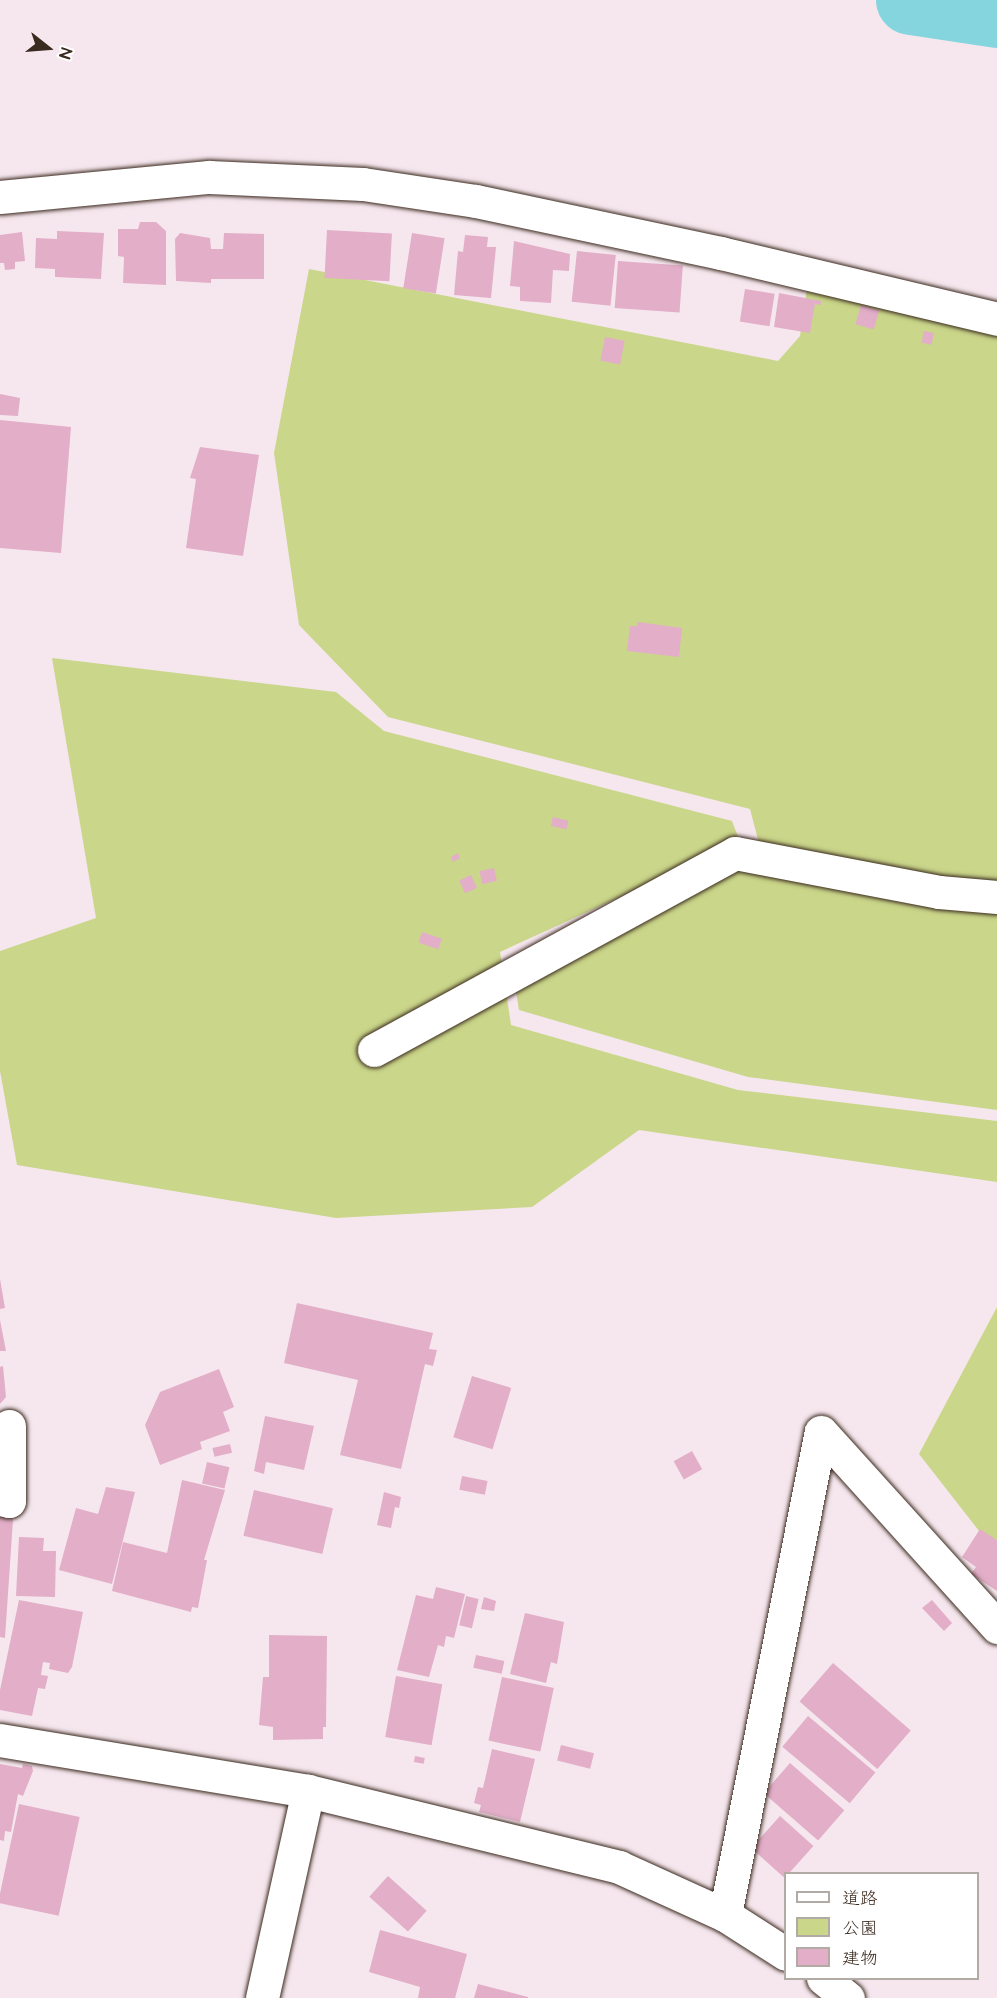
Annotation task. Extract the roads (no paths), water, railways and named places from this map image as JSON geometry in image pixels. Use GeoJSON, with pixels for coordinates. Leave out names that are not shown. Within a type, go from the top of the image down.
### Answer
{"type":"FeatureCollection","features":[{"type":"Feature","properties":{"kind":"street"},"geometry":{"type":"LineString","coordinates":[[0,197],[209,177],[363,184],[476,201],[710,250],[997,320]]}},
{"type":"Feature","properties":{"kind":"street"},"geometry":{"type":"LineString","coordinates":[[374,1050],[735,853],[939,892],[997,897]]}},
{"type":"Feature","properties":{"kind":"street"},"geometry":{"type":"LineString","coordinates":[[0,1499],[9,1501],[9,1426]]}},
{"type":"Feature","properties":{"kind":"street"},"geometry":{"type":"LineString","coordinates":[[725,1915],[821,1432],[997,1627]]}},
{"type":"Feature","properties":{"kind":"street"},"geometry":{"type":"LineString","coordinates":[[0,1740],[308,1791],[619,1867],[725,1915],[784,1953]]}},
{"type":"Feature","properties":{"kind":"street"},"geometry":{"type":"LineString","coordinates":[[262,1998],[308,1791]]}},
{"type":"Feature","properties":{"kind":"street"},"geometry":{"type":"LineString","coordinates":[[826,1980],[848,1998]]}},
{"type":"Feature","properties":{"kind":"waterway"},"geometry":{"type":"LineString","coordinates":[[911,0],[997,13]]}}]}
